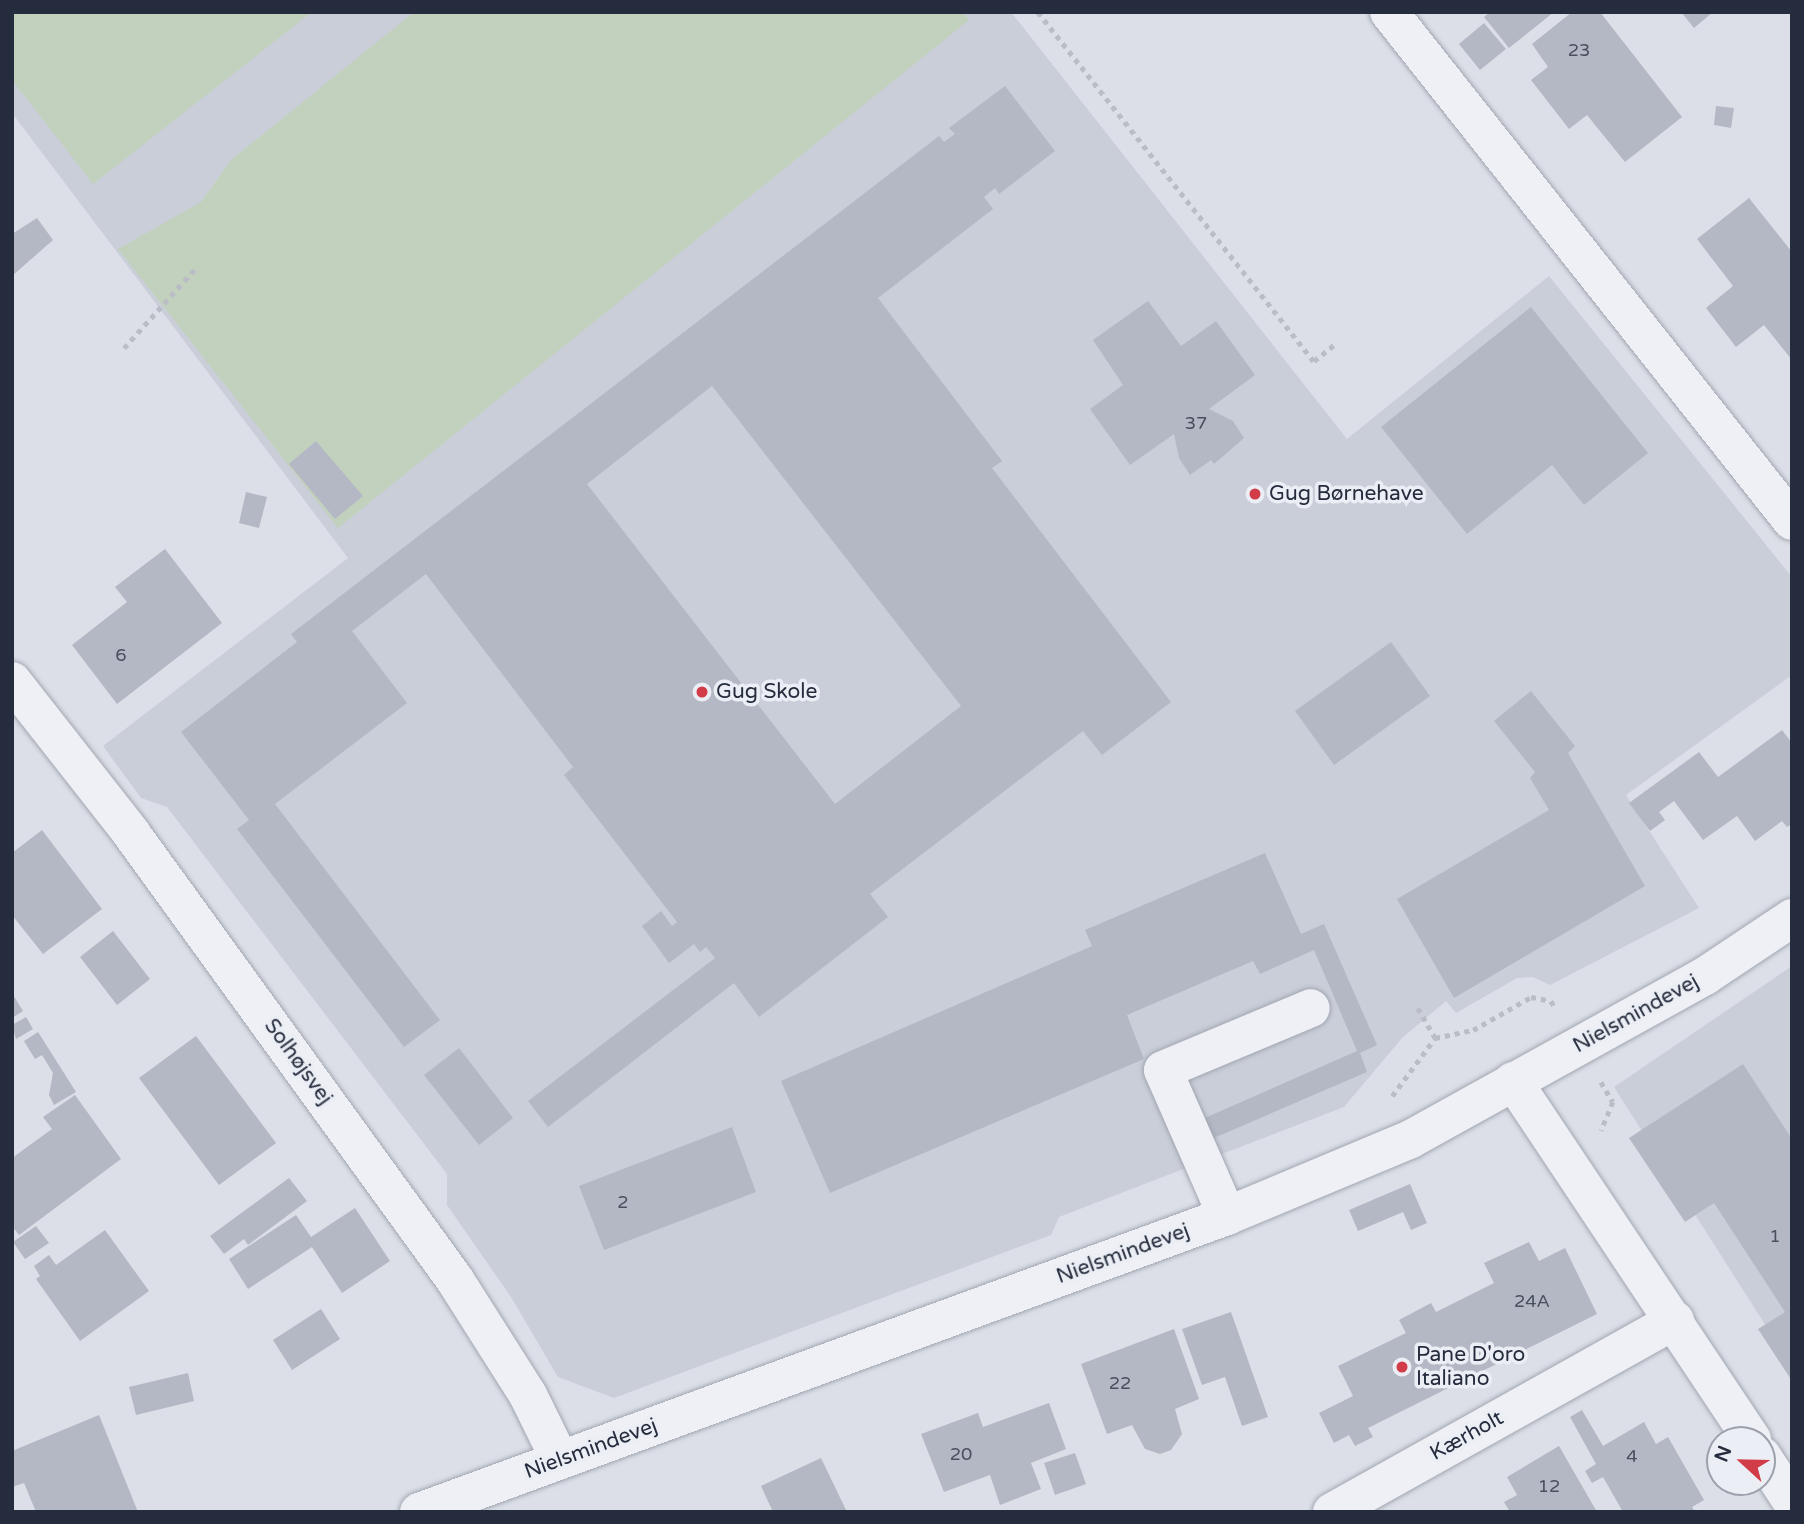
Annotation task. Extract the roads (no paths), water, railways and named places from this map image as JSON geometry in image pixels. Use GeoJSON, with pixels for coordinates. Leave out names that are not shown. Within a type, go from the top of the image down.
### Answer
{"type":"FeatureCollection","features":[{"type":"Feature","properties":{"kind":"street"},"geometry":{"type":"LineString","coordinates":[[1389,12],[1792,521]]}},
{"type":"Feature","properties":{"kind":"street","name":"Solhøjsvej"},"geometry":{"type":"LineString","coordinates":[[12,681],[24,720],[139,844],[454,1280],[527,1395],[561,1460]]}},
{"type":"Feature","properties":{"kind":"street","name":"Nielsmindevej"},"geometry":{"type":"LineString","coordinates":[[419,1512],[1227,1216],[1411,1139],[1705,976],[1792,918]]}},
{"type":"Feature","properties":{"kind":"street"},"geometry":{"type":"LineString","coordinates":[[1227,1216],[1163,1070],[1311,1008]]}},
{"type":"Feature","properties":{"kind":"street"},"geometry":{"type":"LineString","coordinates":[[1513,1081],[1675,1320],[1743,1426]]}},
{"type":"Feature","properties":{"kind":"street","name":"Kærholt"},"geometry":{"type":"LineString","coordinates":[[1332,1512],[1675,1320]]}},
{"type":"Feature","properties":{"kind":"street"},"geometry":{"type":"LineString","coordinates":[[1776,1477],[1792,1502]]}},
{"type":"Feature","properties":{"kind":"place","name":"Gug Børnehave"},"geometry":{"type":"Point","coordinates":[1255,494]}},
{"type":"Feature","properties":{"kind":"place","name":"Gug Skole"},"geometry":{"type":"Point","coordinates":[702,692]}},
{"type":"Feature","properties":{"kind":"place","name":"Pane D'oro Italiano"},"geometry":{"type":"Point","coordinates":[1402,1367]}}]}
